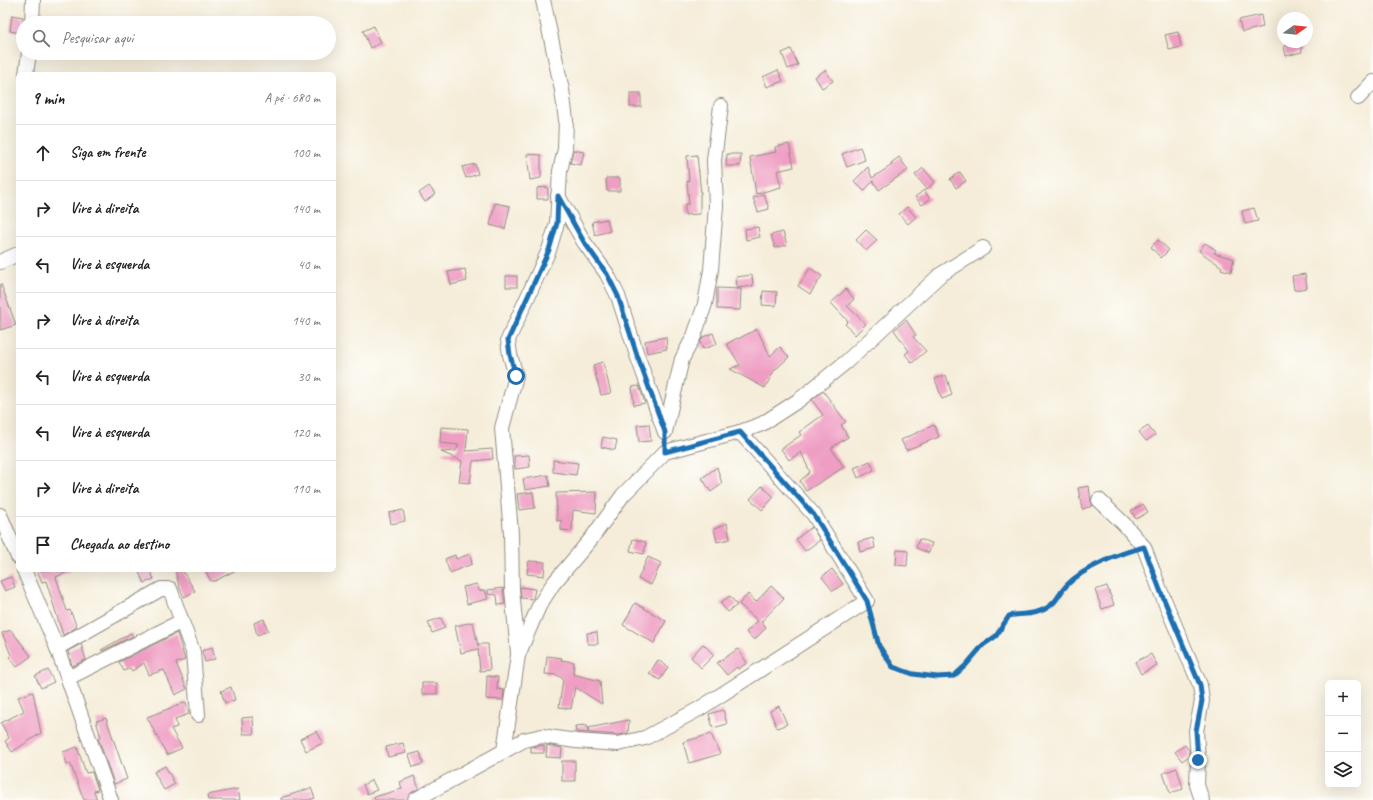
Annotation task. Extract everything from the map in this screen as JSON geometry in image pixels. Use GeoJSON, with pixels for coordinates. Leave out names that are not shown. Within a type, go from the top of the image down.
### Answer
{"type":"FeatureCollection","features":[{"type":"Feature","properties":{"kind":"street"},"geometry":{"type":"LineString","coordinates":[[32,16],[33,0]]}},
{"type":"Feature","properties":{"kind":"street"},"geometry":{"type":"LineString","coordinates":[[504,751],[518,655],[512,589],[512,533],[502,428],[516,376],[510,355],[508,340],[549,250],[557,223],[560,171],[565,149],[566,120],[562,90],[543,0]]}},
{"type":"Feature","properties":{"kind":"street"},"geometry":{"type":"LineString","coordinates":[[26,72],[28,60]]}},
{"type":"Feature","properties":{"kind":"street"},"geometry":{"type":"LineString","coordinates":[[1358,98],[1373,82]]}},
{"type":"Feature","properties":{"kind":"street"},"geometry":{"type":"LineString","coordinates":[[665,452],[665,432],[682,359],[694,336],[705,304],[710,277],[716,206],[714,160],[721,106]]}},
{"type":"Feature","properties":{"kind":"street"},"geometry":{"type":"LineString","coordinates":[[558,196],[584,242],[607,274],[618,296],[637,355],[665,432]]}},
{"type":"Feature","properties":{"kind":"street"},"geometry":{"type":"LineString","coordinates":[[518,655],[539,606],[553,584],[591,539],[623,495],[665,452],[740,432],[762,424],[800,400],[846,362],[940,275],[983,248]]}},
{"type":"Feature","properties":{"kind":"street"},"geometry":{"type":"LineString","coordinates":[[0,262],[16,255]]}},
{"type":"Feature","properties":{"kind":"street"},"geometry":{"type":"LineString","coordinates":[[415,800],[524,740],[542,736],[576,741],[618,744],[645,738],[699,708],[867,601],[814,515],[740,432]]}},
{"type":"Feature","properties":{"kind":"street"},"geometry":{"type":"LineString","coordinates":[[1098,500],[1124,524],[1144,547],[1160,590],[1200,685],[1202,701],[1196,731],[1198,760],[1197,784],[1202,800]]}},
{"type":"Feature","properties":{"kind":"street"},"geometry":{"type":"LineString","coordinates":[[0,515],[16,552]]}},
{"type":"Feature","properties":{"kind":"street"},"geometry":{"type":"LineString","coordinates":[[25,572],[57,648],[111,800]]}},
{"type":"Feature","properties":{"kind":"street"},"geometry":{"type":"LineString","coordinates":[[57,648],[166,588],[170,589],[173,593],[193,652],[198,714]]}},
{"type":"Feature","properties":{"kind":"street"},"geometry":{"type":"LineString","coordinates":[[68,678],[182,621]]}},
{"type":"Feature","properties":{"kind":"path"},"geometry":{"type":"LineString","coordinates":[[867,601],[879,646],[893,667],[913,674],[937,677],[954,676],[966,665],[983,645],[996,636],[1009,616],[1018,614],[1029,615],[1044,610],[1058,600],[1067,585],[1078,577],[1094,567],[1127,552],[1144,547]]}},
{"type":"Feature","properties":{"kind":"building"},"geometry":{"type":"Polygon","coordinates":[[[12,15],[18,16],[16,16],[16,32],[10,31],[12,15]]]}},
{"type":"Feature","properties":{"kind":"building"},"geometry":{"type":"Polygon","coordinates":[[[1261,15],[1263,27],[1242,32],[1239,20],[1261,15]]]}},
{"type":"Feature","properties":{"kind":"building"},"geometry":{"type":"Polygon","coordinates":[[[374,26],[381,43],[370,48],[363,31],[374,26]]]}},
{"type":"Feature","properties":{"kind":"building"},"geometry":{"type":"Polygon","coordinates":[[[1178,32],[1181,47],[1169,50],[1165,35],[1178,32]]]}},
{"type":"Feature","properties":{"kind":"building"},"geometry":{"type":"Polygon","coordinates":[[[1284,48],[1301,48],[1302,52],[1286,56],[1284,48]]]}},
{"type":"Feature","properties":{"kind":"building"},"geometry":{"type":"Polygon","coordinates":[[[791,49],[798,65],[788,69],[782,53],[791,49]]]}},
{"type":"Feature","properties":{"kind":"building"},"geometry":{"type":"Polygon","coordinates":[[[778,70],[783,81],[767,87],[763,77],[778,70]]]}},
{"type":"Feature","properties":{"kind":"building"},"geometry":{"type":"Polygon","coordinates":[[[825,70],[833,81],[822,88],[815,77],[825,70]]]}},
{"type":"Feature","properties":{"kind":"building"},"geometry":{"type":"Polygon","coordinates":[[[630,93],[641,93],[641,107],[630,107],[630,93]]]}},
{"type":"Feature","properties":{"kind":"building"},"geometry":{"type":"Polygon","coordinates":[[[789,144],[794,167],[777,171],[781,187],[756,194],[750,157],[776,152],[775,147],[789,144]]]}},
{"type":"Feature","properties":{"kind":"building"},"geometry":{"type":"Polygon","coordinates":[[[860,147],[865,160],[847,167],[842,154],[860,147]]]}},
{"type":"Feature","properties":{"kind":"building"},"geometry":{"type":"Polygon","coordinates":[[[573,150],[584,152],[581,165],[570,163],[573,150]]]}},
{"type":"Feature","properties":{"kind":"building"},"geometry":{"type":"Polygon","coordinates":[[[527,154],[541,155],[541,178],[530,180],[527,154]]]}},
{"type":"Feature","properties":{"kind":"building"},"geometry":{"type":"Polygon","coordinates":[[[727,154],[741,154],[740,166],[726,166],[727,154]]]}},
{"type":"Feature","properties":{"kind":"building"},"geometry":{"type":"Polygon","coordinates":[[[697,155],[701,194],[700,214],[685,215],[685,204],[689,204],[687,156],[697,155]]]}},
{"type":"Feature","properties":{"kind":"building"},"geometry":{"type":"Polygon","coordinates":[[[899,157],[908,170],[879,190],[873,181],[864,191],[854,181],[868,167],[872,178],[892,165],[891,163],[899,157]]]}},
{"type":"Feature","properties":{"kind":"building"},"geometry":{"type":"Polygon","coordinates":[[[475,164],[478,174],[466,178],[462,167],[475,164]]]}},
{"type":"Feature","properties":{"kind":"building"},"geometry":{"type":"Polygon","coordinates":[[[923,168],[935,182],[927,189],[915,175],[923,168]]]}},
{"type":"Feature","properties":{"kind":"building"},"geometry":{"type":"Polygon","coordinates":[[[960,172],[966,181],[956,188],[950,179],[960,172]]]}},
{"type":"Feature","properties":{"kind":"building"},"geometry":{"type":"Polygon","coordinates":[[[606,178],[620,178],[620,191],[607,191],[606,178]]]}},
{"type":"Feature","properties":{"kind":"building"},"geometry":{"type":"Polygon","coordinates":[[[429,186],[435,194],[425,202],[419,193],[429,186]]]}},
{"type":"Feature","properties":{"kind":"building"},"geometry":{"type":"Polygon","coordinates":[[[548,187],[548,199],[537,199],[537,188],[548,187]]]}},
{"type":"Feature","properties":{"kind":"building"},"geometry":{"type":"Polygon","coordinates":[[[924,190],[930,199],[922,205],[915,197],[924,190]]]}},
{"type":"Feature","properties":{"kind":"building"},"geometry":{"type":"Polygon","coordinates":[[[764,194],[769,209],[758,212],[753,198],[764,194]]]}},
{"type":"Feature","properties":{"kind":"building"},"geometry":{"type":"Polygon","coordinates":[[[495,203],[510,206],[505,229],[490,225],[495,203]]]}},
{"type":"Feature","properties":{"kind":"building"},"geometry":{"type":"Polygon","coordinates":[[[907,207],[916,217],[908,224],[899,214],[907,207]]]}},
{"type":"Feature","properties":{"kind":"building"},"geometry":{"type":"Polygon","coordinates":[[[1254,208],[1258,221],[1245,224],[1242,211],[1254,208]]]}},
{"type":"Feature","properties":{"kind":"building"},"geometry":{"type":"Polygon","coordinates":[[[607,219],[610,231],[595,235],[592,222],[607,219]]]}},
{"type":"Feature","properties":{"kind":"building"},"geometry":{"type":"Polygon","coordinates":[[[758,227],[760,237],[746,240],[745,229],[758,227]]]}},
{"type":"Feature","properties":{"kind":"building"},"geometry":{"type":"Polygon","coordinates":[[[866,230],[877,240],[866,251],[856,240],[866,230]]]}},
{"type":"Feature","properties":{"kind":"building"},"geometry":{"type":"Polygon","coordinates":[[[783,232],[787,245],[775,248],[771,235],[783,232]]]}},
{"type":"Feature","properties":{"kind":"building"},"geometry":{"type":"Polygon","coordinates":[[[1158,240],[1169,250],[1161,258],[1151,247],[1158,240]]]}},
{"type":"Feature","properties":{"kind":"building"},"geometry":{"type":"Polygon","coordinates":[[[1205,243],[1216,250],[1214,253],[1234,259],[1231,272],[1221,269],[1222,267],[1199,251],[1205,243]]]}},
{"type":"Feature","properties":{"kind":"building"},"geometry":{"type":"Polygon","coordinates":[[[810,268],[822,276],[810,294],[798,286],[810,268]]]}},
{"type":"Feature","properties":{"kind":"building"},"geometry":{"type":"Polygon","coordinates":[[[465,269],[467,281],[451,285],[448,272],[465,269]]]}},
{"type":"Feature","properties":{"kind":"building"},"geometry":{"type":"Polygon","coordinates":[[[1305,274],[1307,288],[1294,290],[1292,276],[1305,274]]]}},
{"type":"Feature","properties":{"kind":"building"},"geometry":{"type":"Polygon","coordinates":[[[752,275],[753,286],[737,288],[736,277],[752,275]]]}},
{"type":"Feature","properties":{"kind":"building"},"geometry":{"type":"Polygon","coordinates":[[[506,276],[517,276],[517,287],[506,287],[506,276]]]}},
{"type":"Feature","properties":{"kind":"building"},"geometry":{"type":"Polygon","coordinates":[[[1,284],[16,325],[0,330],[0,285],[1,284]]]}},
{"type":"Feature","properties":{"kind":"building"},"geometry":{"type":"Polygon","coordinates":[[[717,288],[741,289],[740,310],[717,309],[717,288]]]}},
{"type":"Feature","properties":{"kind":"building"},"geometry":{"type":"Polygon","coordinates":[[[846,289],[854,299],[847,306],[866,324],[855,335],[845,324],[848,321],[831,303],[846,289]]]}},
{"type":"Feature","properties":{"kind":"building"},"geometry":{"type":"Polygon","coordinates":[[[763,291],[777,292],[776,306],[762,305],[763,291]]]}},
{"type":"Feature","properties":{"kind":"building"},"geometry":{"type":"Polygon","coordinates":[[[906,320],[916,335],[913,337],[926,351],[912,363],[905,354],[909,351],[894,330],[906,320]]]}},
{"type":"Feature","properties":{"kind":"building"},"geometry":{"type":"Polygon","coordinates":[[[757,329],[770,356],[780,347],[789,357],[774,371],[765,388],[730,369],[740,365],[727,344],[757,329]]]}},
{"type":"Feature","properties":{"kind":"building"},"geometry":{"type":"Polygon","coordinates":[[[713,333],[717,344],[703,349],[700,342],[703,337],[713,333]]]}},
{"type":"Feature","properties":{"kind":"building"},"geometry":{"type":"Polygon","coordinates":[[[666,337],[667,349],[647,353],[645,341],[666,337]]]}},
{"type":"Feature","properties":{"kind":"building"},"geometry":{"type":"Polygon","coordinates":[[[603,362],[611,393],[601,395],[593,365],[603,362]]]}},
{"type":"Feature","properties":{"kind":"building"},"geometry":{"type":"Polygon","coordinates":[[[946,375],[952,395],[942,399],[935,379],[946,375]]]}},
{"type":"Feature","properties":{"kind":"building"},"geometry":{"type":"Polygon","coordinates":[[[639,386],[645,403],[634,405],[632,387],[639,386]]]}},
{"type":"Feature","properties":{"kind":"building"},"geometry":{"type":"Polygon","coordinates":[[[823,391],[846,422],[841,425],[848,437],[831,448],[844,467],[806,491],[800,481],[810,472],[801,452],[789,460],[781,449],[801,435],[799,432],[823,415],[812,400],[823,391]]]}},
{"type":"Feature","properties":{"kind":"building"},"geometry":{"type":"Polygon","coordinates":[[[649,424],[651,441],[639,442],[637,425],[649,424]]]}},
{"type":"Feature","properties":{"kind":"building"},"geometry":{"type":"Polygon","coordinates":[[[934,425],[939,437],[906,450],[901,440],[934,425]]]}},
{"type":"Feature","properties":{"kind":"building"},"geometry":{"type":"Polygon","coordinates":[[[1148,426],[1155,435],[1146,441],[1139,432],[1148,426]]]}},
{"type":"Feature","properties":{"kind":"building"},"geometry":{"type":"Polygon","coordinates":[[[441,427],[468,429],[466,451],[492,449],[493,459],[473,461],[470,483],[459,482],[462,461],[441,452],[456,451],[459,445],[440,443],[441,427]]]}},
{"type":"Feature","properties":{"kind":"building"},"geometry":{"type":"Polygon","coordinates":[[[603,437],[617,440],[615,450],[601,447],[603,437]]]}},
{"type":"Feature","properties":{"kind":"building"},"geometry":{"type":"Polygon","coordinates":[[[529,455],[530,467],[515,469],[514,456],[529,455]]]}},
{"type":"Feature","properties":{"kind":"building"},"geometry":{"type":"Polygon","coordinates":[[[553,460],[578,463],[576,475],[553,472],[553,460]]]}},
{"type":"Feature","properties":{"kind":"building"},"geometry":{"type":"Polygon","coordinates":[[[870,461],[874,470],[858,478],[854,468],[870,461]]]}},
{"type":"Feature","properties":{"kind":"building"},"geometry":{"type":"Polygon","coordinates":[[[717,467],[722,484],[711,492],[702,478],[717,467]]]}},
{"type":"Feature","properties":{"kind":"building"},"geometry":{"type":"Polygon","coordinates":[[[548,475],[550,486],[525,490],[523,479],[548,475]]]}},
{"type":"Feature","properties":{"kind":"building"},"geometry":{"type":"Polygon","coordinates":[[[762,486],[774,497],[762,510],[750,499],[762,486]]]}},
{"type":"Feature","properties":{"kind":"building"},"geometry":{"type":"Polygon","coordinates":[[[1089,486],[1093,506],[1082,509],[1078,488],[1089,486]]]}},
{"type":"Feature","properties":{"kind":"building"},"geometry":{"type":"Polygon","coordinates":[[[533,492],[535,508],[519,510],[517,494],[533,492]]]}},
{"type":"Feature","properties":{"kind":"building"},"geometry":{"type":"Polygon","coordinates":[[[597,492],[596,513],[573,510],[572,531],[561,530],[561,520],[557,521],[556,493],[597,492]]]}},
{"type":"Feature","properties":{"kind":"building"},"geometry":{"type":"Polygon","coordinates":[[[1143,504],[1148,512],[1136,519],[1131,511],[1143,504]]]}},
{"type":"Feature","properties":{"kind":"building"},"geometry":{"type":"Polygon","coordinates":[[[403,510],[405,521],[391,524],[389,513],[403,510]]]}},
{"type":"Feature","properties":{"kind":"building"},"geometry":{"type":"Polygon","coordinates":[[[727,523],[730,539],[717,542],[714,529],[727,523]]]}},
{"type":"Feature","properties":{"kind":"building"},"geometry":{"type":"Polygon","coordinates":[[[812,527],[820,540],[805,551],[796,539],[812,527]]]}},
{"type":"Feature","properties":{"kind":"building"},"geometry":{"type":"Polygon","coordinates":[[[873,538],[875,548],[860,552],[858,542],[873,538]]]}},
{"type":"Feature","properties":{"kind":"building"},"geometry":{"type":"Polygon","coordinates":[[[633,539],[646,542],[644,554],[630,551],[633,539]]]}},
{"type":"Feature","properties":{"kind":"building"},"geometry":{"type":"Polygon","coordinates":[[[919,539],[932,543],[929,553],[916,548],[919,539]]]}},
{"type":"Feature","properties":{"kind":"building"},"geometry":{"type":"Polygon","coordinates":[[[897,550],[908,551],[907,566],[896,565],[897,550]]]}},
{"type":"Feature","properties":{"kind":"building"},"geometry":{"type":"Polygon","coordinates":[[[470,554],[472,564],[450,573],[445,559],[455,555],[456,559],[470,554]]]}},
{"type":"Feature","properties":{"kind":"building"},"geometry":{"type":"Polygon","coordinates":[[[648,557],[661,563],[651,585],[638,579],[648,557]]]}},
{"type":"Feature","properties":{"kind":"building"},"geometry":{"type":"Polygon","coordinates":[[[529,561],[545,562],[544,576],[527,574],[529,561]]]}},
{"type":"Feature","properties":{"kind":"building"},"geometry":{"type":"Polygon","coordinates":[[[832,569],[843,584],[833,591],[822,577],[832,569]]]}},
{"type":"Feature","properties":{"kind":"building"},"geometry":{"type":"Polygon","coordinates":[[[38,572],[67,572],[56,577],[67,611],[70,610],[77,627],[63,635],[46,581],[42,582],[38,572]]]}},
{"type":"Feature","properties":{"kind":"building"},"geometry":{"type":"Polygon","coordinates":[[[139,572],[151,572],[154,579],[144,583],[139,572]]]}},
{"type":"Feature","properties":{"kind":"building"},"geometry":{"type":"Polygon","coordinates":[[[176,572],[183,572],[195,591],[184,597],[180,589],[176,572]]]}},
{"type":"Feature","properties":{"kind":"building"},"geometry":{"type":"Polygon","coordinates":[[[206,572],[232,572],[215,581],[211,581],[206,572]]]}},
{"type":"Feature","properties":{"kind":"building"},"geometry":{"type":"Polygon","coordinates":[[[11,577],[15,587],[5,591],[0,581],[11,577]]]}},
{"type":"Feature","properties":{"kind":"building"},"geometry":{"type":"Polygon","coordinates":[[[477,584],[479,591],[485,590],[488,599],[467,604],[463,587],[477,584]]]}},
{"type":"Feature","properties":{"kind":"building"},"geometry":{"type":"Polygon","coordinates":[[[771,586],[784,598],[761,622],[766,628],[754,640],[746,632],[758,621],[739,604],[748,594],[756,602],[771,586]]]}},
{"type":"Feature","properties":{"kind":"building"},"geometry":{"type":"Polygon","coordinates":[[[1107,586],[1114,605],[1102,609],[1095,590],[1107,586]]]}},
{"type":"Feature","properties":{"kind":"building"},"geometry":{"type":"Polygon","coordinates":[[[520,587],[535,589],[533,599],[521,598],[520,587]]]}},
{"type":"Feature","properties":{"kind":"building"},"geometry":{"type":"Polygon","coordinates":[[[503,588],[505,604],[498,605],[497,595],[488,594],[488,590],[503,588]]]}},
{"type":"Feature","properties":{"kind":"building"},"geometry":{"type":"Polygon","coordinates":[[[730,596],[737,605],[728,612],[720,603],[730,596]]]}},
{"type":"Feature","properties":{"kind":"building"},"geometry":{"type":"Polygon","coordinates":[[[635,603],[666,621],[654,643],[623,625],[635,603]]]}},
{"type":"Feature","properties":{"kind":"building"},"geometry":{"type":"Polygon","coordinates":[[[441,618],[445,628],[432,633],[428,622],[441,618]]]}},
{"type":"Feature","properties":{"kind":"building"},"geometry":{"type":"Polygon","coordinates":[[[264,619],[268,631],[257,635],[254,623],[264,619]]]}},
{"type":"Feature","properties":{"kind":"building"},"geometry":{"type":"Polygon","coordinates":[[[473,622],[478,646],[478,644],[488,644],[490,670],[480,671],[478,649],[461,653],[455,626],[473,622]]]}},
{"type":"Feature","properties":{"kind":"building"},"geometry":{"type":"Polygon","coordinates":[[[11,630],[31,656],[17,667],[9,657],[11,655],[2,633],[11,630]]]}},
{"type":"Feature","properties":{"kind":"building"},"geometry":{"type":"Polygon","coordinates":[[[597,632],[598,644],[588,644],[587,633],[597,632]]]}},
{"type":"Feature","properties":{"kind":"building"},"geometry":{"type":"Polygon","coordinates":[[[131,633],[133,636],[102,651],[101,650],[131,633]]]}},
{"type":"Feature","properties":{"kind":"building"},"geometry":{"type":"Polygon","coordinates":[[[177,633],[185,660],[176,663],[187,689],[175,695],[164,670],[149,675],[144,663],[132,671],[130,668],[124,671],[119,662],[177,633]]]}},
{"type":"Feature","properties":{"kind":"building"},"geometry":{"type":"Polygon","coordinates":[[[81,644],[86,660],[72,666],[68,651],[81,644]]]}},
{"type":"Feature","properties":{"kind":"building"},"geometry":{"type":"Polygon","coordinates":[[[703,644],[714,655],[701,668],[691,657],[703,644]]]}},
{"type":"Feature","properties":{"kind":"building"},"geometry":{"type":"Polygon","coordinates":[[[212,647],[215,659],[205,662],[202,651],[212,647]]]}},
{"type":"Feature","properties":{"kind":"building"},"geometry":{"type":"Polygon","coordinates":[[[738,649],[747,663],[738,669],[737,667],[727,675],[717,663],[738,649]]]}},
{"type":"Feature","properties":{"kind":"building"},"geometry":{"type":"Polygon","coordinates":[[[1151,654],[1157,665],[1141,674],[1135,662],[1151,654]]]}},
{"type":"Feature","properties":{"kind":"building"},"geometry":{"type":"Polygon","coordinates":[[[547,656],[562,658],[561,660],[574,662],[573,674],[600,681],[602,704],[575,687],[571,709],[559,707],[563,679],[557,675],[545,674],[547,656]]]}},
{"type":"Feature","properties":{"kind":"building"},"geometry":{"type":"Polygon","coordinates":[[[658,660],[668,667],[660,680],[649,674],[658,660]]]}},
{"type":"Feature","properties":{"kind":"building"},"geometry":{"type":"Polygon","coordinates":[[[48,670],[54,682],[41,688],[35,676],[48,670]]]}},
{"type":"Feature","properties":{"kind":"building"},"geometry":{"type":"Polygon","coordinates":[[[487,676],[498,677],[497,689],[504,690],[503,700],[486,699],[487,676]]]}},
{"type":"Feature","properties":{"kind":"building"},"geometry":{"type":"Polygon","coordinates":[[[422,683],[437,683],[437,694],[422,694],[422,683]]]}},
{"type":"Feature","properties":{"kind":"building"},"geometry":{"type":"Polygon","coordinates":[[[231,687],[235,700],[225,703],[221,691],[231,687]]]}},
{"type":"Feature","properties":{"kind":"building"},"geometry":{"type":"Polygon","coordinates":[[[33,692],[41,733],[12,752],[5,741],[9,738],[1,723],[24,711],[18,697],[33,692]]]}},
{"type":"Feature","properties":{"kind":"building"},"geometry":{"type":"Polygon","coordinates":[[[186,702],[189,714],[175,719],[177,727],[171,729],[182,748],[167,755],[147,717],[186,702]]]}},
{"type":"Feature","properties":{"kind":"building"},"geometry":{"type":"Polygon","coordinates":[[[779,706],[787,724],[777,728],[770,711],[779,706]]]}},
{"type":"Feature","properties":{"kind":"building"},"geometry":{"type":"Polygon","coordinates":[[[723,710],[727,724],[713,728],[709,714],[723,710]]]}},
{"type":"Feature","properties":{"kind":"building"},"geometry":{"type":"Polygon","coordinates":[[[253,717],[254,734],[243,734],[242,718],[253,717]]]}},
{"type":"Feature","properties":{"kind":"building"},"geometry":{"type":"Polygon","coordinates":[[[106,718],[127,779],[114,784],[98,738],[101,737],[96,721],[106,718]]]}},
{"type":"Feature","properties":{"kind":"building"},"geometry":{"type":"Polygon","coordinates":[[[629,720],[628,733],[620,735],[589,733],[588,728],[629,720]]]}},
{"type":"Feature","properties":{"kind":"building"},"geometry":{"type":"Polygon","coordinates":[[[587,725],[588,733],[576,732],[575,726],[587,725]]]}},
{"type":"Feature","properties":{"kind":"building"},"geometry":{"type":"Polygon","coordinates":[[[317,731],[323,743],[306,751],[300,739],[317,731]]]}},
{"type":"Feature","properties":{"kind":"building"},"geometry":{"type":"Polygon","coordinates":[[[711,734],[720,754],[689,763],[683,742],[711,734]]]}},
{"type":"Feature","properties":{"kind":"building"},"geometry":{"type":"Polygon","coordinates":[[[403,743],[406,753],[388,757],[386,747],[403,743]]]}},
{"type":"Feature","properties":{"kind":"building"},"geometry":{"type":"Polygon","coordinates":[[[544,745],[544,753],[531,753],[531,747],[544,745]]]}},
{"type":"Feature","properties":{"kind":"building"},"geometry":{"type":"Polygon","coordinates":[[[547,745],[562,748],[561,758],[546,757],[547,745]]]}},
{"type":"Feature","properties":{"kind":"building"},"geometry":{"type":"Polygon","coordinates":[[[1185,745],[1189,750],[1189,756],[1182,761],[1175,752],[1185,745]]]}},
{"type":"Feature","properties":{"kind":"building"},"geometry":{"type":"Polygon","coordinates":[[[77,747],[86,773],[92,772],[98,790],[94,791],[97,800],[84,800],[70,763],[67,765],[63,752],[77,747]]]}},
{"type":"Feature","properties":{"kind":"building"},"geometry":{"type":"Polygon","coordinates":[[[420,752],[423,764],[413,767],[409,755],[420,752]]]}},
{"type":"Feature","properties":{"kind":"building"},"geometry":{"type":"Polygon","coordinates":[[[562,761],[575,761],[575,781],[562,781],[562,761]]]}},
{"type":"Feature","properties":{"kind":"building"},"geometry":{"type":"Polygon","coordinates":[[[165,766],[175,784],[164,790],[154,772],[165,766]]]}},
{"type":"Feature","properties":{"kind":"building"},"geometry":{"type":"Polygon","coordinates":[[[1177,768],[1183,789],[1170,793],[1163,773],[1177,768]]]}},
{"type":"Feature","properties":{"kind":"building"},"geometry":{"type":"Polygon","coordinates":[[[414,776],[419,788],[411,793],[407,800],[375,800],[374,797],[402,789],[400,782],[414,776]]]}},
{"type":"Feature","properties":{"kind":"building"},"geometry":{"type":"Polygon","coordinates":[[[372,780],[377,790],[367,794],[363,785],[372,780]]]}},
{"type":"Feature","properties":{"kind":"building"},"geometry":{"type":"Polygon","coordinates":[[[311,788],[315,798],[309,800],[281,800],[281,798],[311,788]]]}},
{"type":"Feature","properties":{"kind":"building"},"geometry":{"type":"Polygon","coordinates":[[[238,789],[240,800],[208,800],[207,795],[238,789]]]}},
{"type":"Feature","properties":{"kind":"route"},"geometry":{"type":"LineString","coordinates":[[516,376],[510,355],[508,340],[549,250],[557,223],[558,196],[584,242],[607,274],[618,296],[637,355],[665,432],[665,452],[740,432],[814,515],[867,601],[879,646],[893,667],[913,674],[937,677],[954,676],[966,665],[983,645],[996,636],[1009,616],[1018,614],[1029,615],[1044,610],[1058,600],[1067,585],[1078,577],[1094,567],[1127,552],[1144,547],[1160,590],[1200,685],[1202,701],[1196,731],[1198,760]]}}]}
